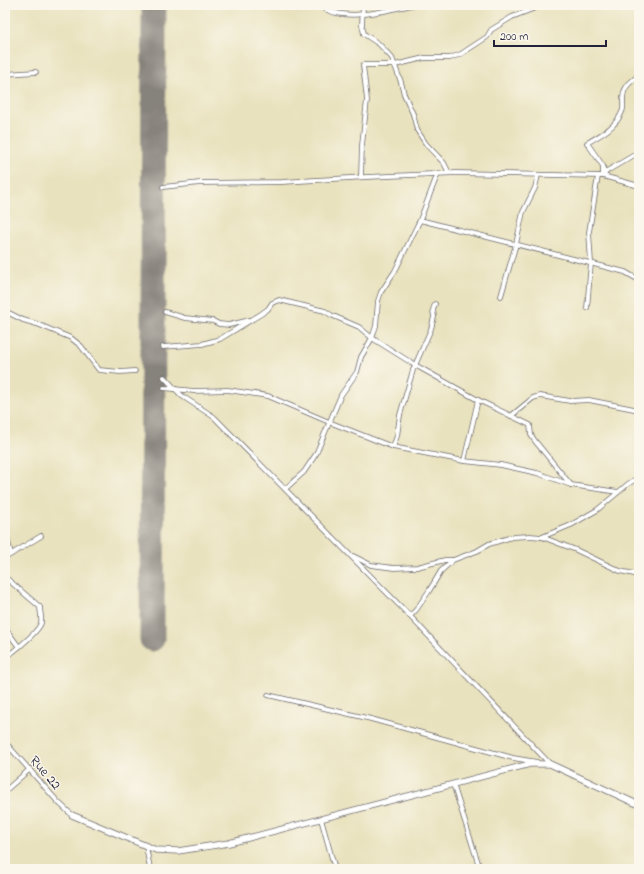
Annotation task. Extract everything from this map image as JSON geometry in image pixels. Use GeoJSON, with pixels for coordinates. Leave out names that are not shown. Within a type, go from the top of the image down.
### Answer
{"type":"FeatureCollection","features":[{"type":"Feature","properties":{"kind":"street"},"geometry":{"type":"LineString","coordinates":[[320,5],[325,10],[331,12],[363,15],[412,5]]}},
{"type":"Feature","properties":{"kind":"street"},"geometry":{"type":"LineString","coordinates":[[363,5],[362,25],[364,34],[387,51],[395,65],[417,130],[426,144],[444,163],[449,173]]}},
{"type":"Feature","properties":{"kind":"street"},"geometry":{"type":"LineString","coordinates":[[361,177],[362,145],[367,100],[363,65],[395,65],[424,58],[450,58],[461,54],[487,37],[491,30],[512,17],[544,5]]}},
{"type":"Feature","properties":{"kind":"street"},"geometry":{"type":"LineString","coordinates":[[5,74],[36,72]]}},
{"type":"Feature","properties":{"kind":"street"},"geometry":{"type":"LineString","coordinates":[[587,308],[591,263],[589,232],[603,166],[587,143],[605,132],[617,122],[623,111],[623,93],[625,88],[639,74]]}},
{"type":"Feature","properties":{"kind":"street"},"geometry":{"type":"LineString","coordinates":[[601,176],[636,154],[639,155]]}},
{"type":"Feature","properties":{"kind":"street"},"geometry":{"type":"LineString","coordinates":[[285,489],[304,472],[316,454],[341,395],[357,372],[361,357],[372,338],[376,326],[378,301],[381,292],[395,271],[420,220],[438,173]]}},
{"type":"Feature","properties":{"kind":"street"},"geometry":{"type":"LineString","coordinates":[[163,187],[200,183],[282,182],[438,173],[601,176],[639,186]]}},
{"type":"Feature","properties":{"kind":"street"},"geometry":{"type":"LineString","coordinates":[[501,296],[516,244],[523,212],[534,188],[538,174]]}},
{"type":"Feature","properties":{"kind":"street"},"geometry":{"type":"LineString","coordinates":[[420,220],[625,272],[639,280]]}},
{"type":"Feature","properties":{"kind":"street"},"geometry":{"type":"LineString","coordinates":[[164,346],[202,344],[220,338],[252,320],[268,309],[272,303],[279,300],[325,311],[359,327],[372,338],[415,366],[478,400],[530,425],[531,435],[535,441],[571,485]]}},
{"type":"Feature","properties":{"kind":"street"},"geometry":{"type":"LineString","coordinates":[[393,447],[397,436],[400,415],[415,366],[432,329],[434,317],[433,310],[435,304]]}},
{"type":"Feature","properties":{"kind":"street"},"geometry":{"type":"LineString","coordinates":[[5,311],[23,320],[38,324],[71,338],[81,346],[99,370],[120,372],[135,371]]}},
{"type":"Feature","properties":{"kind":"street"},"geometry":{"type":"LineString","coordinates":[[165,312],[185,318],[213,321],[219,324],[229,325],[252,320]]}},
{"type":"Feature","properties":{"kind":"street"},"geometry":{"type":"LineString","coordinates":[[164,377],[191,403],[201,407],[214,417],[410,616],[550,764]]}},
{"type":"Feature","properties":{"kind":"street"},"geometry":{"type":"LineString","coordinates":[[164,388],[194,391],[228,390],[268,396],[393,447],[464,461],[501,465],[538,473],[571,485],[618,492]]}},
{"type":"Feature","properties":{"kind":"street"},"geometry":{"type":"LineString","coordinates":[[511,416],[533,398],[540,396],[570,401],[589,400],[639,410]]}},
{"type":"Feature","properties":{"kind":"street"},"geometry":{"type":"LineString","coordinates":[[464,461],[478,400]]}},
{"type":"Feature","properties":{"kind":"street"},"geometry":{"type":"LineString","coordinates":[[542,537],[571,525],[590,514],[639,476]]}},
{"type":"Feature","properties":{"kind":"street"},"geometry":{"type":"LineString","coordinates":[[5,530],[11,554]]}},
{"type":"Feature","properties":{"kind":"street"},"geometry":{"type":"LineString","coordinates":[[5,558],[41,536]]}},
{"type":"Feature","properties":{"kind":"street"},"geometry":{"type":"LineString","coordinates":[[410,616],[429,591],[441,570],[453,560],[477,551],[488,544],[512,537],[542,537],[576,550],[620,571],[639,575]]}},
{"type":"Feature","properties":{"kind":"street"},"geometry":{"type":"LineString","coordinates":[[349,554],[371,565],[394,568],[417,567],[445,560],[453,560]]}},
{"type":"Feature","properties":{"kind":"street"},"geometry":{"type":"LineString","coordinates":[[5,576],[40,607],[41,622],[36,630],[19,647],[5,658]]}},
{"type":"Feature","properties":{"kind":"street"},"geometry":{"type":"LineString","coordinates":[[5,628],[19,647]]}},
{"type":"Feature","properties":{"kind":"street"},"geometry":{"type":"LineString","coordinates":[[268,695],[371,719],[513,758],[550,764],[639,805]]}},
{"type":"Feature","properties":{"kind":"street","name":"Rue 22"},"geometry":{"type":"LineString","coordinates":[[5,742],[58,802],[72,815]]}},
{"type":"Feature","properties":{"kind":"street"},"geometry":{"type":"LineString","coordinates":[[72,815],[156,850],[178,851],[229,843],[530,764],[550,764]]}},
{"type":"Feature","properties":{"kind":"street"},"geometry":{"type":"LineString","coordinates":[[5,791],[30,769]]}},
{"type":"Feature","properties":{"kind":"street"},"geometry":{"type":"LineString","coordinates":[[453,784],[480,869]]}},
{"type":"Feature","properties":{"kind":"street"},"geometry":{"type":"LineString","coordinates":[[321,819],[336,869]]}},
{"type":"Feature","properties":{"kind":"street"},"geometry":{"type":"LineString","coordinates":[[146,846],[150,869]]}},
{"type":"Feature","properties":{"kind":"street"},"geometry":{"type":"LineString","coordinates":[[5,864],[10,869]]}},
{"type":"Feature","properties":{"kind":"runway"},"geometry":{"type":"LineString","coordinates":[[152,639],[154,5]]}}]}
